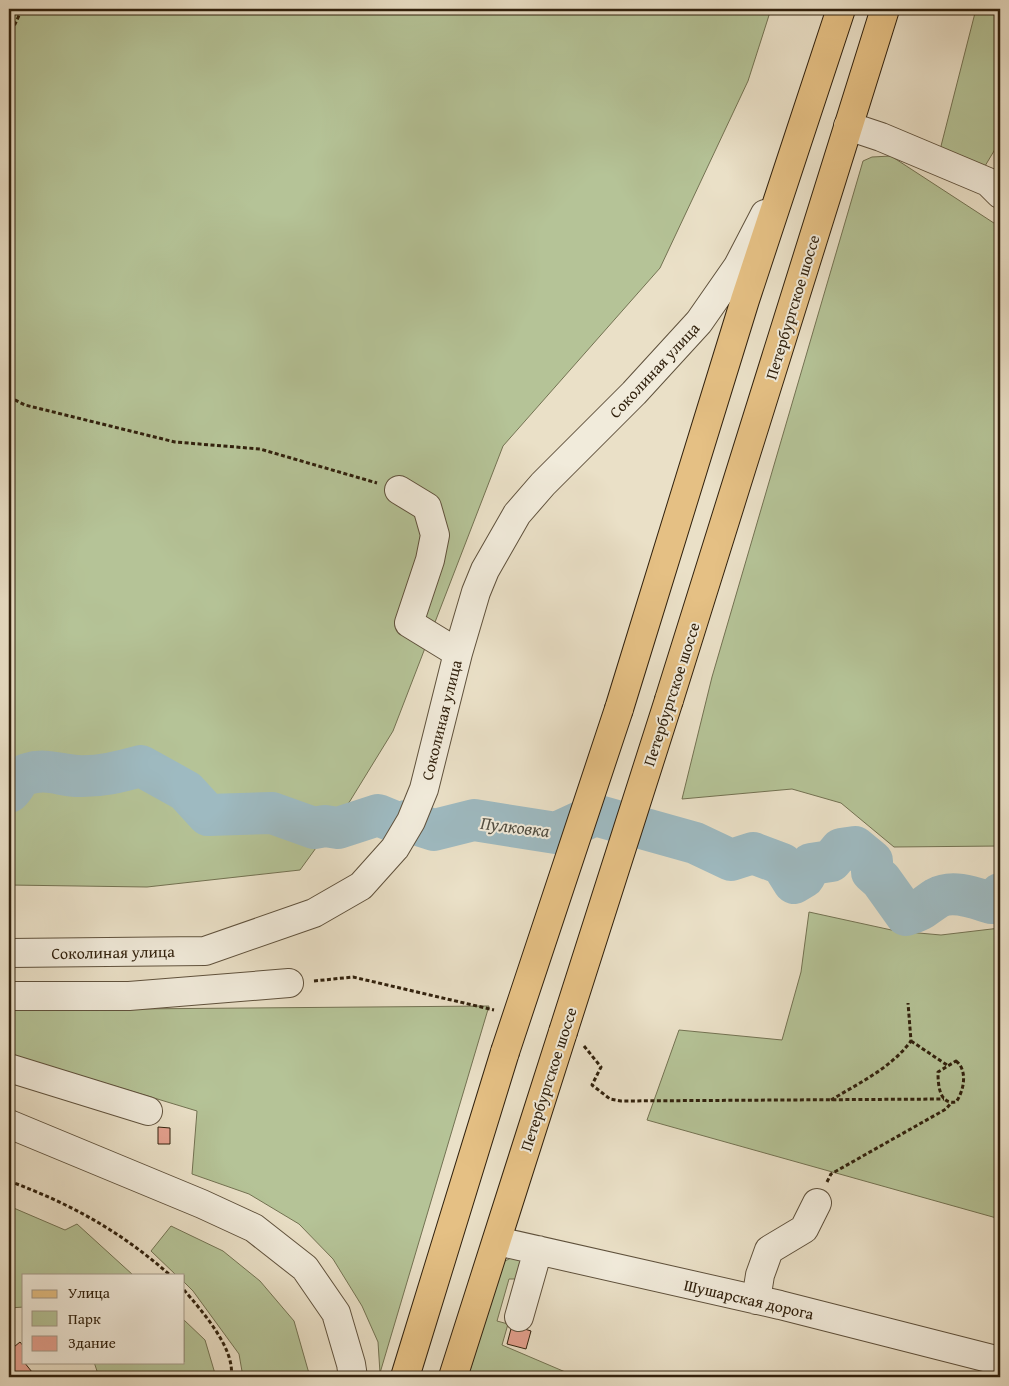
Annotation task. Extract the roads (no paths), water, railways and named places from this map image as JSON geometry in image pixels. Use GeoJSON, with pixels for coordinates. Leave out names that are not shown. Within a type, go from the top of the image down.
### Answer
{"type":"FeatureCollection","features":[{"type":"Feature","properties":{"kind":"main road"},"geometry":{"type":"LineString","coordinates":[[404,1377],[505,1052],[619,709],[745,300],[794,158],[841,9]]}},
{"type":"Feature","properties":{"kind":"main road","name":"Петербургское шоссе"},"geometry":{"type":"LineString","coordinates":[[453,1377],[497,1241],[572,1038],[669,700],[885,9]]}},
{"type":"Feature","properties":{"kind":"street"},"geometry":{"type":"LineString","coordinates":[[848,126],[881,136],[988,182],[1000,194]]}},
{"type":"Feature","properties":{"kind":"street","name":"Соколиная улица"},"geometry":{"type":"LineString","coordinates":[[9,953],[205,951],[314,913],[361,886],[395,848],[411,821],[424,789],[458,653],[484,570],[517,514],[543,484],[634,393],[699,322],[738,266],[794,158]]}},
{"type":"Feature","properties":{"kind":"street"},"geometry":{"type":"LineString","coordinates":[[399,490],[427,507],[435,535],[430,560],[409,623],[458,653]]}},
{"type":"Feature","properties":{"kind":"street"},"geometry":{"type":"LineString","coordinates":[[9,996],[129,996],[289,983]]}},
{"type":"Feature","properties":{"kind":"street"},"geometry":{"type":"LineString","coordinates":[[9,1068],[148,1111]]}},
{"type":"Feature","properties":{"kind":"street"},"geometry":{"type":"LineString","coordinates":[[9,1124],[202,1204],[254,1228],[305,1268],[336,1313],[353,1377]]}},
{"type":"Feature","properties":{"kind":"street"},"geometry":{"type":"LineString","coordinates":[[756,1300],[760,1274],[769,1250],[804,1229],[817,1204]]}},
{"type":"Feature","properties":{"kind":"street","name":"Шушарская дорога"},"geometry":{"type":"LineString","coordinates":[[497,1241],[756,1300],[1000,1361]]}},
{"type":"Feature","properties":{"kind":"street"},"geometry":{"type":"LineString","coordinates":[[519,1316],[538,1250]]}},
{"type":"Feature","properties":{"kind":"waterway","name":"Пулковка"},"geometry":{"type":"LineString","coordinates":[[9,792],[21,777],[34,772],[94,776],[141,766],[186,791],[208,815],[272,813],[314,828],[325,826],[338,828],[378,815],[400,824],[406,821],[434,830],[474,820],[556,833],[595,815],[695,843],[731,860],[753,853],[782,864],[794,883],[804,877],[811,864],[831,861],[841,849],[855,847],[872,861],[872,872],[881,880],[906,915],[920,910],[943,895],[964,895],[991,903],[1000,894]]}}]}
